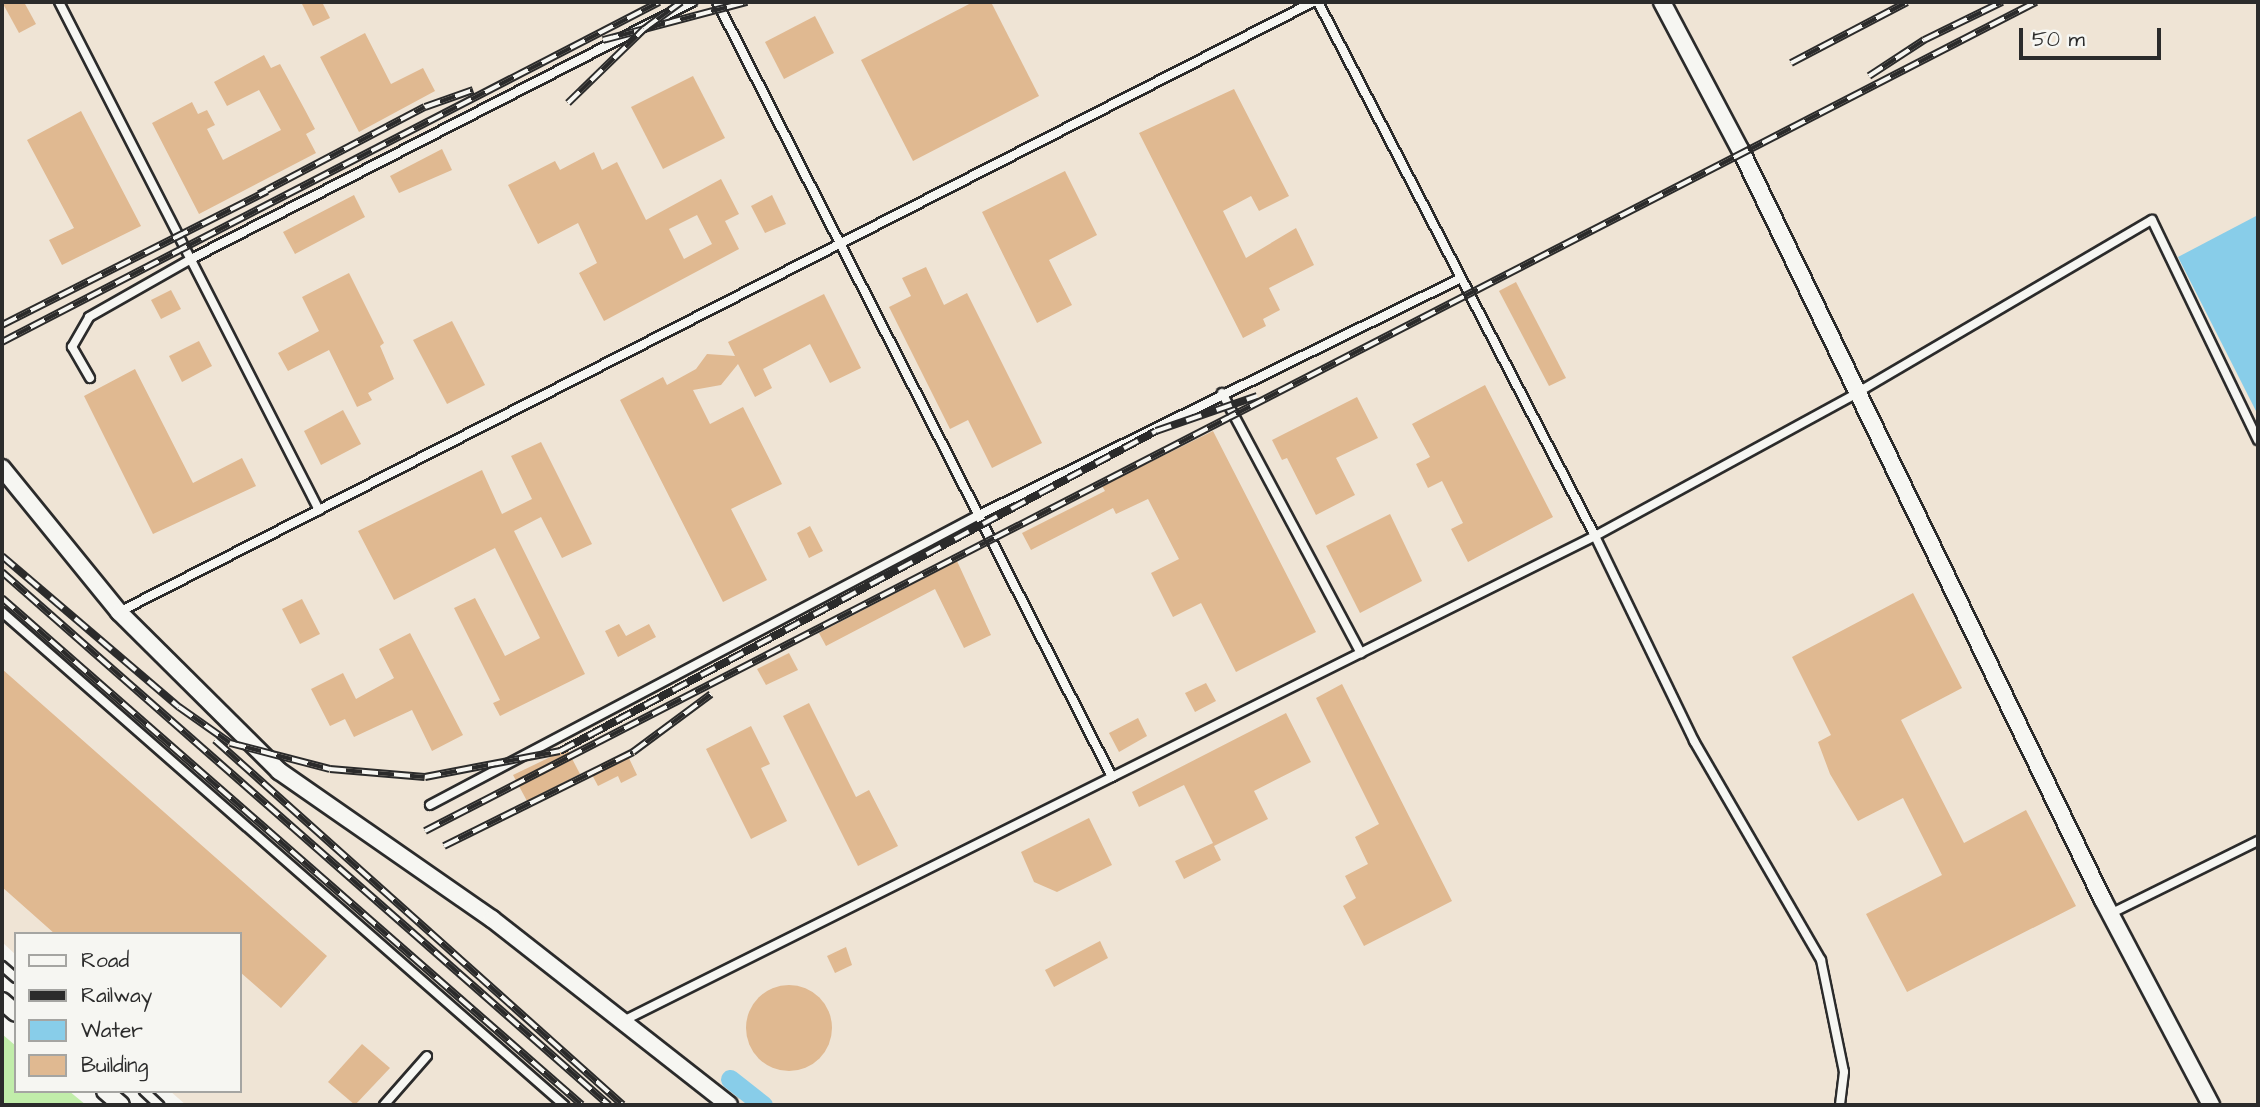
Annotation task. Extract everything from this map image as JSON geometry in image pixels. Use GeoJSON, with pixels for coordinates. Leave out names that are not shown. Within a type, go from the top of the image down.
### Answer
{"type":"FeatureCollection","features":[{"type":"Feature","properties":{"kind":"street"},"geometry":{"type":"LineString","coordinates":[[1662,2],[1741,151],[1855,394],[2110,915],[2211,1105]]}},
{"type":"Feature","properties":{"kind":"street"},"geometry":{"type":"LineString","coordinates":[[2,468],[119,612],[279,771],[492,919],[729,1105]]}},
{"type":"Feature","properties":{"kind":"street"},"geometry":{"type":"LineString","coordinates":[[107,1093],[121,1105]]}},
{"type":"Feature","properties":{"kind":"lane"},"geometry":{"type":"LineString","coordinates":[[59,2],[319,510]]}},
{"type":"Feature","properties":{"kind":"lane"},"geometry":{"type":"LineString","coordinates":[[90,379],[72,347],[89,317],[191,259],[692,2]]}},
{"type":"Feature","properties":{"kind":"lane"},"geometry":{"type":"LineString","coordinates":[[717,2],[842,242],[977,516],[1112,777]]}},
{"type":"Feature","properties":{"kind":"lane"},"geometry":{"type":"LineString","coordinates":[[119,612],[1315,2],[1595,537],[1694,741],[1821,960],[1844,1072],[1839,1105]]}},
{"type":"Feature","properties":{"kind":"lane"},"geometry":{"type":"LineString","coordinates":[[622,1021],[1595,537],[1855,394],[2151,220],[2258,440]]}},
{"type":"Feature","properties":{"kind":"lane"},"geometry":{"type":"LineString","coordinates":[[430,805],[977,516],[1222,393],[1461,278]]}},
{"type":"Feature","properties":{"kind":"lane"},"geometry":{"type":"LineString","coordinates":[[1222,393],[1361,653]]}},
{"type":"Feature","properties":{"kind":"lane"},"geometry":{"type":"LineString","coordinates":[[2,612],[564,1105]]}},
{"type":"Feature","properties":{"kind":"lane"},"geometry":{"type":"LineString","coordinates":[[2110,915],[2258,841]]}},
{"type":"Feature","properties":{"kind":"lane"},"geometry":{"type":"LineString","coordinates":[[384,1105],[427,1056]]}},
{"type":"Feature","properties":{"kind":"shaded area"},"geometry":{"type":"Polygon","coordinates":[[[2,2],[2258,2],[2258,1105],[186,1105],[172,1093],[242,1093],[242,932],[14,932],[14,953],[2,942],[2,2]]]}},
{"type":"Feature","properties":{"kind":"green space"},"geometry":{"type":"Polygon","coordinates":[[[2,1034],[14,1044],[14,1093],[71,1093],[86,1105],[2,1105],[2,1034]]]}},
{"type":"Feature","properties":{"kind":"water"},"geometry":{"type":"Polygon","coordinates":[[[2258,215],[2258,415],[2178,257],[2258,215]]]}},
{"type":"Feature","properties":{"kind":"building"},"geometry":{"type":"Polygon","coordinates":[[[2,2],[24,2],[36,24],[19,33],[2,2]]]}},
{"type":"Feature","properties":{"kind":"building"},"geometry":{"type":"Polygon","coordinates":[[[301,2],[322,2],[330,18],[313,26],[301,2]]]}},
{"type":"Feature","properties":{"kind":"building"},"geometry":{"type":"Polygon","coordinates":[[[973,2],[991,2],[1039,96],[913,161],[861,60],[973,2]]]}},
{"type":"Feature","properties":{"kind":"building"},"geometry":{"type":"Polygon","coordinates":[[[815,16],[834,53],[784,79],[765,42],[815,16]]]}},
{"type":"Feature","properties":{"kind":"building"},"geometry":{"type":"Polygon","coordinates":[[[365,33],[391,84],[423,68],[435,91],[359,132],[320,57],[365,33]]]}},
{"type":"Feature","properties":{"kind":"building"},"geometry":{"type":"Polygon","coordinates":[[[264,55],[271,68],[280,64],[305,110],[315,129],[306,134],[316,153],[199,214],[152,123],[192,102],[198,114],[207,110],[215,125],[207,129],[223,160],[281,130],[259,90],[227,106],[214,82],[264,55]]]}},
{"type":"Feature","properties":{"kind":"building"},"geometry":{"type":"Polygon","coordinates":[[[693,76],[725,138],[663,169],[631,107],[693,76]]]}},
{"type":"Feature","properties":{"kind":"building"},"geometry":{"type":"Polygon","coordinates":[[[1234,89],[1289,196],[1259,211],[1251,196],[1223,211],[1246,258],[1296,228],[1314,265],[1269,288],[1280,310],[1263,319],[1266,326],[1243,338],[1139,133],[1234,89]]]}},
{"type":"Feature","properties":{"kind":"building"},"geometry":{"type":"Polygon","coordinates":[[[81,111],[141,226],[62,265],[49,240],[74,228],[27,140],[81,111]]]}},
{"type":"Feature","properties":{"kind":"building"},"geometry":{"type":"Polygon","coordinates":[[[442,149],[452,170],[399,193],[390,176],[442,149]]]}},
{"type":"Feature","properties":{"kind":"building"},"geometry":{"type":"Polygon","coordinates":[[[594,152],[602,170],[617,162],[646,220],[721,179],[739,214],[725,221],[739,249],[604,321],[579,273],[597,263],[578,223],[538,244],[508,185],[555,161],[560,170],[594,152]],[[697,215],[669,229],[684,259],[712,244],[697,215]]]}},
{"type":"Feature","properties":{"kind":"building"},"geometry":{"type":"Polygon","coordinates":[[[1065,171],[1097,235],[1049,260],[1072,305],[1037,323],[982,212],[1065,171]]]}},
{"type":"Feature","properties":{"kind":"building"},"geometry":{"type":"Polygon","coordinates":[[[354,195],[365,217],[295,254],[283,232],[354,195]]]}},
{"type":"Feature","properties":{"kind":"building"},"geometry":{"type":"Polygon","coordinates":[[[772,195],[786,224],[765,233],[751,206],[772,195]]]}},
{"type":"Feature","properties":{"kind":"building"},"geometry":{"type":"Polygon","coordinates":[[[926,267],[944,305],[967,293],[1042,443],[992,468],[968,420],[950,429],[889,307],[911,296],[902,278],[926,267]]]}},
{"type":"Feature","properties":{"kind":"building"},"geometry":{"type":"Polygon","coordinates":[[[349,273],[384,343],[380,346],[394,379],[368,393],[372,400],[357,407],[329,350],[288,371],[278,353],[319,331],[302,297],[349,273]]]}},
{"type":"Feature","properties":{"kind":"building"},"geometry":{"type":"Polygon","coordinates":[[[1516,282],[1566,378],[1549,386],[1499,291],[1516,282]]]}},
{"type":"Feature","properties":{"kind":"building"},"geometry":{"type":"Polygon","coordinates":[[[171,290],[181,309],[161,319],[151,300],[171,290]]]}},
{"type":"Feature","properties":{"kind":"building"},"geometry":{"type":"Polygon","coordinates":[[[824,294],[861,368],[830,383],[810,344],[763,369],[772,388],[755,397],[738,364],[721,385],[693,390],[710,424],[743,407],[782,484],[731,509],[767,580],[723,602],[620,400],[663,377],[667,385],[696,369],[707,354],[735,356],[728,342],[824,294]]]}},
{"type":"Feature","properties":{"kind":"building"},"geometry":{"type":"Polygon","coordinates":[[[452,321],[485,385],[447,404],[413,340],[452,321]]]}},
{"type":"Feature","properties":{"kind":"building"},"geometry":{"type":"Polygon","coordinates":[[[199,341],[212,366],[182,382],[169,356],[199,341]]]}},
{"type":"Feature","properties":{"kind":"building"},"geometry":{"type":"Polygon","coordinates":[[[135,369],[193,483],[242,458],[256,486],[153,534],[84,396],[135,369]]]}},
{"type":"Feature","properties":{"kind":"building"},"geometry":{"type":"Polygon","coordinates":[[[1485,385],[1553,517],[1468,562],[1451,529],[1463,523],[1442,481],[1428,488],[1416,464],[1430,457],[1412,424],[1485,385]]]}},
{"type":"Feature","properties":{"kind":"building"},"geometry":{"type":"Polygon","coordinates":[[[1357,397],[1378,438],[1336,458],[1355,495],[1316,515],[1287,458],[1282,460],[1272,440],[1357,397]]]}},
{"type":"Feature","properties":{"kind":"building"},"geometry":{"type":"Polygon","coordinates":[[[343,410],[361,444],[321,465],[304,431],[343,410]]]}},
{"type":"Feature","properties":{"kind":"building"},"geometry":{"type":"Polygon","coordinates":[[[1213,431],[1316,632],[1236,672],[1201,603],[1173,617],[1151,573],[1179,559],[1148,499],[1116,514],[1113,508],[1031,550],[1022,533],[1105,491],[1102,486],[1213,431]]]}},
{"type":"Feature","properties":{"kind":"building"},"geometry":{"type":"Polygon","coordinates":[[[541,442],[592,544],[562,558],[541,517],[514,531],[585,674],[500,716],[493,703],[500,700],[454,608],[475,598],[505,656],[540,638],[495,548],[394,600],[358,531],[482,470],[502,514],[532,499],[511,456],[541,442]]]}},
{"type":"Feature","properties":{"kind":"building"},"geometry":{"type":"Polygon","coordinates":[[[1390,514],[1422,581],[1360,613],[1326,546],[1390,514]]]}},
{"type":"Feature","properties":{"kind":"building"},"geometry":{"type":"Polygon","coordinates":[[[810,526],[823,551],[809,558],[797,533],[810,526]]]}},
{"type":"Feature","properties":{"kind":"building"},"geometry":{"type":"Polygon","coordinates":[[[957,561],[991,635],[964,648],[935,589],[826,646],[819,633],[957,561]]]}},
{"type":"Feature","properties":{"kind":"building"},"geometry":{"type":"Polygon","coordinates":[[[1913,593],[1962,688],[1901,720],[1964,843],[2026,810],[2076,906],[1907,992],[1866,914],[1942,875],[1903,798],[1858,821],[1830,774],[1818,742],[1831,735],[1792,657],[1913,593]]]}},
{"type":"Feature","properties":{"kind":"building"},"geometry":{"type":"Polygon","coordinates":[[[302,599],[320,634],[300,644],[282,609],[302,599]]]}},
{"type":"Feature","properties":{"kind":"building"},"geometry":{"type":"Polygon","coordinates":[[[619,624],[626,636],[649,624],[656,637],[618,657],[605,631],[619,624]]]}},
{"type":"Feature","properties":{"kind":"building"},"geometry":{"type":"Polygon","coordinates":[[[410,633],[463,735],[432,751],[412,710],[354,737],[345,719],[330,726],[311,689],[343,673],[356,699],[394,678],[379,649],[410,633]]]}},
{"type":"Feature","properties":{"kind":"building"},"geometry":{"type":"Polygon","coordinates":[[[789,653],[798,670],[766,685],[757,669],[789,653]]]}},
{"type":"Feature","properties":{"kind":"building"},"geometry":{"type":"Polygon","coordinates":[[[2,669],[327,956],[281,1008],[242,974],[242,932],[53,932],[2,887],[2,669]]]}},
{"type":"Feature","properties":{"kind":"building"},"geometry":{"type":"Polygon","coordinates":[[[1206,683],[1216,701],[1195,712],[1185,693],[1206,683]]]}},
{"type":"Feature","properties":{"kind":"building"},"geometry":{"type":"Polygon","coordinates":[[[1342,684],[1452,901],[1364,946],[1343,906],[1356,898],[1345,876],[1368,864],[1355,837],[1379,824],[1316,698],[1342,684]]]}},
{"type":"Feature","properties":{"kind":"building"},"geometry":{"type":"Polygon","coordinates":[[[809,703],[856,797],[869,790],[898,846],[858,866],[783,716],[809,703]]]}},
{"type":"Feature","properties":{"kind":"building"},"geometry":{"type":"Polygon","coordinates":[[[1286,713],[1311,762],[1254,791],[1268,819],[1214,846],[1221,860],[1184,879],[1175,861],[1213,843],[1184,785],[1139,807],[1132,792],[1286,713]]]}},
{"type":"Feature","properties":{"kind":"building"},"geometry":{"type":"Polygon","coordinates":[[[1138,718],[1147,736],[1119,752],[1109,733],[1138,718]]]}},
{"type":"Feature","properties":{"kind":"building"},"geometry":{"type":"Polygon","coordinates":[[[751,726],[770,764],[761,768],[787,821],[751,839],[706,749],[751,726]]]}},
{"type":"Feature","properties":{"kind":"building"},"geometry":{"type":"Polygon","coordinates":[[[567,749],[580,774],[527,801],[513,775],[567,749]]]}},
{"type":"Feature","properties":{"kind":"building"},"geometry":{"type":"Polygon","coordinates":[[[626,752],[637,775],[621,783],[618,776],[598,786],[590,771],[626,752]]]}},
{"type":"Feature","properties":{"kind":"building"},"geometry":{"type":"Polygon","coordinates":[[[1089,818],[1112,865],[1057,892],[1034,882],[1021,852],[1089,818]]]}},
{"type":"Feature","properties":{"kind":"building"},"geometry":{"type":"Polygon","coordinates":[[[1100,941],[1108,958],[1054,987],[1045,970],[1100,941]]]}},
{"type":"Feature","properties":{"kind":"building"},"geometry":{"type":"Polygon","coordinates":[[[846,947],[852,965],[835,973],[827,956],[846,947]]]}},
{"type":"Feature","properties":{"kind":"building"},"geometry":{"type":"Polygon","coordinates":[[[781,985],[797,985],[820,997],[829,1011],[832,1028],[829,1045],[820,1059],[797,1071],[781,1071],[765,1064],[753,1052],[746,1036],[746,1020],[753,1004],[765,992],[781,985]]]}},
{"type":"Feature","properties":{"kind":"building"},"geometry":{"type":"Polygon","coordinates":[[[362,1044],[390,1068],[355,1105],[328,1082],[362,1044]]]}},
{"type":"Feature","properties":{"kind":"waterway"},"geometry":{"type":"LineString","coordinates":[[730,1079],[763,1105]]}},
{"type":"Feature","properties":{"kind":"railway"},"geometry":{"type":"LineString","coordinates":[[2,342],[659,2]]}},
{"type":"Feature","properties":{"kind":"railway"},"geometry":{"type":"LineString","coordinates":[[568,103],[644,29],[681,2]]}},
{"type":"Feature","properties":{"kind":"railway"},"geometry":{"type":"LineString","coordinates":[[603,40],[747,2]]}},
{"type":"Feature","properties":{"kind":"railway"},"geometry":{"type":"LineString","coordinates":[[1791,63],[1907,2]]}},
{"type":"Feature","properties":{"kind":"railway"},"geometry":{"type":"LineString","coordinates":[[1869,76],[1924,40],[2002,2]]}},
{"type":"Feature","properties":{"kind":"railway"},"geometry":{"type":"LineString","coordinates":[[425,831],[2036,2]]}},
{"type":"Feature","properties":{"kind":"railway"},"geometry":{"type":"LineString","coordinates":[[259,194],[425,107],[473,90]]}},
{"type":"Feature","properties":{"kind":"railway"},"geometry":{"type":"LineString","coordinates":[[2,325],[267,191]]}},
{"type":"Feature","properties":{"kind":"railway"},"geometry":{"type":"LineString","coordinates":[[2,556],[179,707],[230,743],[330,769],[425,777],[560,751],[1156,431],[1257,396]]}},
{"type":"Feature","properties":{"kind":"railway"},"geometry":{"type":"LineString","coordinates":[[2,572],[609,1105]]}},
{"type":"Feature","properties":{"kind":"railway"},"geometry":{"type":"LineString","coordinates":[[2,598],[582,1105]]}},
{"type":"Feature","properties":{"kind":"railway"},"geometry":{"type":"LineString","coordinates":[[444,846],[633,752],[711,694]]}},
{"type":"Feature","properties":{"kind":"railway"},"geometry":{"type":"LineString","coordinates":[[215,740],[623,1105]]}}]}
